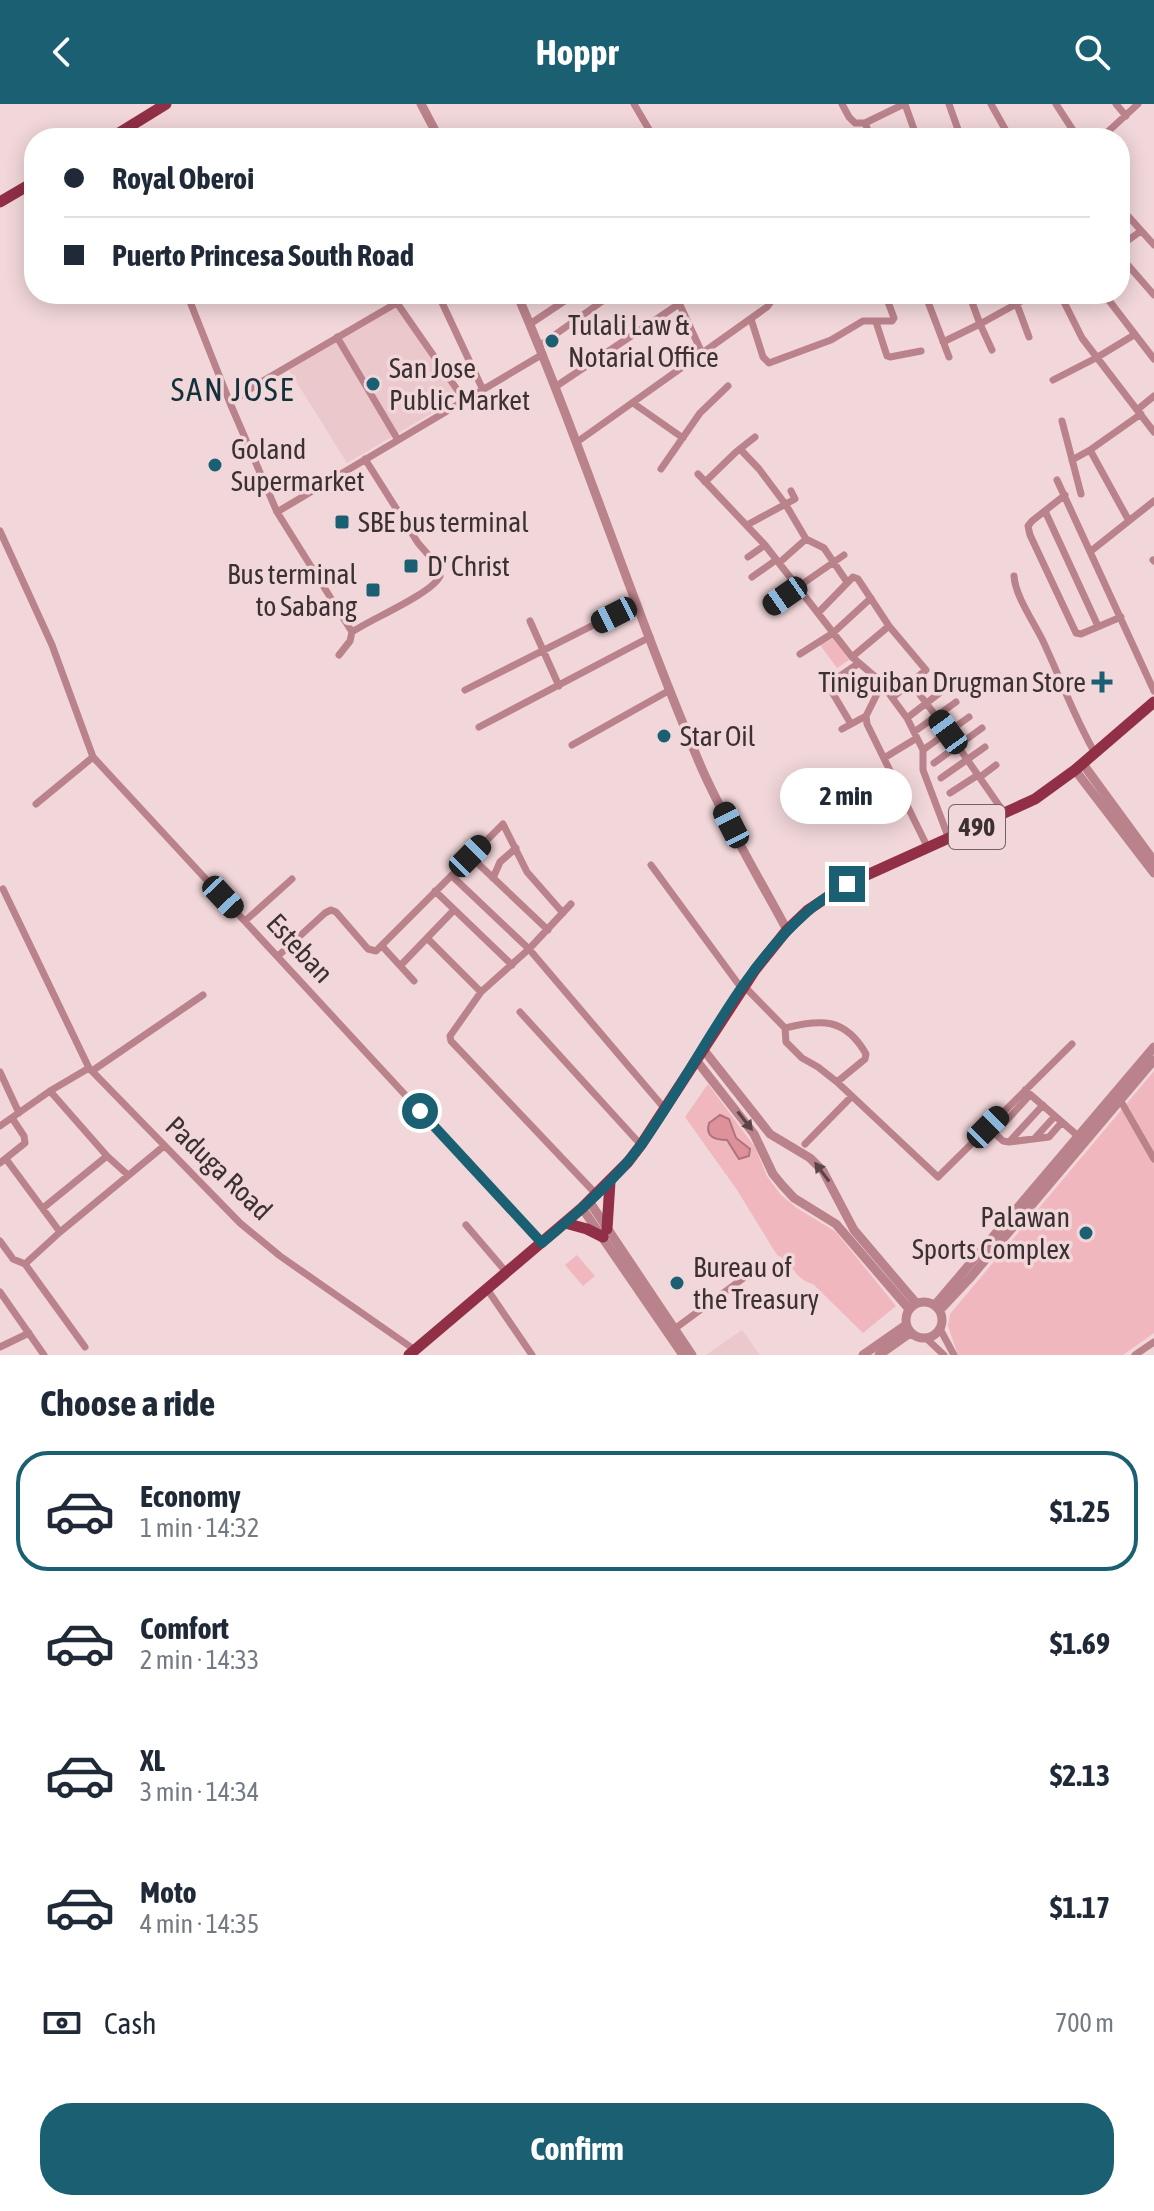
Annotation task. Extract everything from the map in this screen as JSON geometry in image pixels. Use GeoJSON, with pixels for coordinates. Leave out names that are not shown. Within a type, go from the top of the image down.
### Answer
{"type":"FeatureCollection","features":[{"type":"Feature","properties":{"kind":"main road"},"geometry":{"type":"LineString","coordinates":[[130,128],[166,104]]}},
{"type":"Feature","properties":{"kind":"main road"},"geometry":{"type":"LineString","coordinates":[[0,202],[24,188]]}},
{"type":"Feature","properties":{"kind":"main road","name":"490"},"geometry":{"type":"LineString","coordinates":[[412,1352],[542,1243],[610,1180],[641,1145],[743,988],[787,930],[808,910],[847,884],[1035,799],[1079,767],[1154,702]]}},
{"type":"Feature","properties":{"kind":"main road"},"geometry":{"type":"LineString","coordinates":[[565,1223],[605,1233],[610,1180]]}},
{"type":"Feature","properties":{"kind":"street"},"geometry":{"type":"LineString","coordinates":[[421,104],[434,128]]}},
{"type":"Feature","properties":{"kind":"street"},"geometry":{"type":"LineString","coordinates":[[634,104],[648,128]]}},
{"type":"Feature","properties":{"kind":"street"},"geometry":{"type":"LineString","coordinates":[[842,104],[852,121],[865,123],[904,104],[913,128]]}},
{"type":"Feature","properties":{"kind":"street"},"geometry":{"type":"LineString","coordinates":[[949,104],[957,128]]}},
{"type":"Feature","properties":{"kind":"street"},"geometry":{"type":"LineString","coordinates":[[991,104],[1004,128]]}},
{"type":"Feature","properties":{"kind":"street"},"geometry":{"type":"LineString","coordinates":[[1056,104],[1072,128]]}},
{"type":"Feature","properties":{"kind":"street"},"geometry":{"type":"LineString","coordinates":[[1116,104],[1126,116]]}},
{"type":"Feature","properties":{"kind":"street"},"geometry":{"type":"LineString","coordinates":[[1112,128],[1138,104]]}},
{"type":"Feature","properties":{"kind":"street"},"geometry":{"type":"LineString","coordinates":[[865,123],[867,128]]}},
{"type":"Feature","properties":{"kind":"street"},"geometry":{"type":"LineString","coordinates":[[1130,218],[1154,245]]}},
{"type":"Feature","properties":{"kind":"street"},"geometry":{"type":"LineString","coordinates":[[1130,239],[1141,231]]}},
{"type":"Feature","properties":{"kind":"street"},"geometry":{"type":"LineString","coordinates":[[1130,267],[1154,295]]}},
{"type":"Feature","properties":{"kind":"street"},"geometry":{"type":"LineString","coordinates":[[191,304],[277,512],[352,632],[350,641],[339,655]]}},
{"type":"Feature","properties":{"kind":"street"},"geometry":{"type":"LineString","coordinates":[[230,403],[395,304]]}},
{"type":"Feature","properties":{"kind":"street"},"geometry":{"type":"LineString","coordinates":[[398,304],[465,401]]}},
{"type":"Feature","properties":{"kind":"street"},"geometry":{"type":"LineString","coordinates":[[443,304],[483,390]]}},
{"type":"Feature","properties":{"kind":"street"},"geometry":{"type":"LineString","coordinates":[[521,304],[703,772],[787,930]]}},
{"type":"Feature","properties":{"kind":"street"},"geometry":{"type":"LineString","coordinates":[[530,324],[560,304]]}},
{"type":"Feature","properties":{"kind":"street"},"geometry":{"type":"LineString","coordinates":[[277,512],[483,390],[541,350],[599,304]]}},
{"type":"Feature","properties":{"kind":"street"},"geometry":{"type":"LineString","coordinates":[[555,387],[679,304],[702,353]]}},
{"type":"Feature","properties":{"kind":"street"},"geometry":{"type":"LineString","coordinates":[[577,442],[769,304]]}},
{"type":"Feature","properties":{"kind":"street"},"geometry":{"type":"LineString","coordinates":[[751,319],[763,357],[769,363],[831,340],[863,321],[892,321],[894,318],[889,304]]}},
{"type":"Feature","properties":{"kind":"street"},"geometry":{"type":"LineString","coordinates":[[929,304],[949,357]]}},
{"type":"Feature","properties":{"kind":"street"},"geometry":{"type":"LineString","coordinates":[[973,304],[992,350]]}},
{"type":"Feature","properties":{"kind":"street"},"geometry":{"type":"LineString","coordinates":[[943,342],[1014,304]]}},
{"type":"Feature","properties":{"kind":"street"},"geometry":{"type":"LineString","coordinates":[[1016,304],[1029,337]]}},
{"type":"Feature","properties":{"kind":"street"},"geometry":{"type":"LineString","coordinates":[[1065,304],[1096,358],[1154,432]]}},
{"type":"Feature","properties":{"kind":"street"},"geometry":{"type":"LineString","coordinates":[[1111,304],[1154,359]]}},
{"type":"Feature","properties":{"kind":"street"},"geometry":{"type":"LineString","coordinates":[[876,322],[887,356],[921,351]]}},
{"type":"Feature","properties":{"kind":"street"},"geometry":{"type":"LineString","coordinates":[[1053,380],[1134,335]]}},
{"type":"Feature","properties":{"kind":"street"},"geometry":{"type":"LineString","coordinates":[[337,337],[398,440]]}},
{"type":"Feature","properties":{"kind":"street"},"geometry":{"type":"LineString","coordinates":[[661,469],[700,413],[728,386]]}},
{"type":"Feature","properties":{"kind":"street"},"geometry":{"type":"LineString","coordinates":[[1072,460],[1139,412],[1154,396]]}},
{"type":"Feature","properties":{"kind":"street"},"geometry":{"type":"LineString","coordinates":[[633,403],[683,438]]}},
{"type":"Feature","properties":{"kind":"street"},"geometry":{"type":"LineString","coordinates":[[1062,421],[1081,494]]}},
{"type":"Feature","properties":{"kind":"street"},"geometry":{"type":"LineString","coordinates":[[705,482],[755,437]]}},
{"type":"Feature","properties":{"kind":"street"},"geometry":{"type":"LineString","coordinates":[[740,449],[786,505],[806,539],[824,548],[847,582]]}},
{"type":"Feature","properties":{"kind":"street"},"geometry":{"type":"LineString","coordinates":[[1090,450],[1129,521]]}},
{"type":"Feature","properties":{"kind":"street"},"geometry":{"type":"LineString","coordinates":[[352,632],[425,591],[440,576],[365,459]]}},
{"type":"Feature","properties":{"kind":"street"},"geometry":{"type":"LineString","coordinates":[[698,474],[765,545],[855,660],[893,697],[923,750],[923,770],[949,839]]}},
{"type":"Feature","properties":{"kind":"street"},"geometry":{"type":"LineString","coordinates":[[1057,480],[1154,691]]}},
{"type":"Feature","properties":{"kind":"street"},"geometry":{"type":"LineString","coordinates":[[747,525],[786,505],[795,498],[791,491]]}},
{"type":"Feature","properties":{"kind":"street"},"geometry":{"type":"LineString","coordinates":[[1065,495],[1028,526],[1030,535],[1076,633],[1081,634],[1121,617]]}},
{"type":"Feature","properties":{"kind":"street"},"geometry":{"type":"LineString","coordinates":[[1091,551],[1154,501]]}},
{"type":"Feature","properties":{"kind":"street"},"geometry":{"type":"LineString","coordinates":[[1045,511],[1098,626]]}},
{"type":"Feature","properties":{"kind":"street","name":"Esteban"},"geometry":{"type":"LineString","coordinates":[[0,531],[52,645],[93,757],[542,1243]]}},
{"type":"Feature","properties":{"kind":"street"},"geometry":{"type":"LineString","coordinates":[[752,577],[778,562],[806,539]]}},
{"type":"Feature","properties":{"kind":"street"},"geometry":{"type":"LineString","coordinates":[[748,557],[765,545]]}},
{"type":"Feature","properties":{"kind":"street"},"geometry":{"type":"LineString","coordinates":[[772,605],[844,555]]}},
{"type":"Feature","properties":{"kind":"street"},"geometry":{"type":"LineString","coordinates":[[1014,576],[1016,587],[1079,725],[1095,753]]}},
{"type":"Feature","properties":{"kind":"street"},"geometry":{"type":"LineString","coordinates":[[818,613],[847,582],[853,577],[858,579],[889,626],[926,670],[893,697]]}},
{"type":"Feature","properties":{"kind":"street"},"geometry":{"type":"LineString","coordinates":[[800,654],[833,633],[871,598]]}},
{"type":"Feature","properties":{"kind":"street"},"geometry":{"type":"LineString","coordinates":[[465,690],[637,603]]}},
{"type":"Feature","properties":{"kind":"street"},"geometry":{"type":"LineString","coordinates":[[530,621],[559,686]]}},
{"type":"Feature","properties":{"kind":"street"},"geometry":{"type":"LineString","coordinates":[[851,724],[830,683],[889,626]]}},
{"type":"Feature","properties":{"kind":"street"},"geometry":{"type":"LineString","coordinates":[[479,727],[650,637]]}},
{"type":"Feature","properties":{"kind":"street"},"geometry":{"type":"LineString","coordinates":[[911,683],[1005,814]]}},
{"type":"Feature","properties":{"kind":"street"},"geometry":{"type":"LineString","coordinates":[[842,729],[866,716],[882,684]]}},
{"type":"Feature","properties":{"kind":"street"},"geometry":{"type":"LineString","coordinates":[[907,718],[946,688]]}},
{"type":"Feature","properties":{"kind":"street"},"geometry":{"type":"LineString","coordinates":[[572,745],[670,690]]}},
{"type":"Feature","properties":{"kind":"street"},"geometry":{"type":"LineString","coordinates":[[884,758],[956,702]]}},
{"type":"Feature","properties":{"kind":"street"},"geometry":{"type":"LineString","coordinates":[[866,716],[870,731],[928,848]]}},
{"type":"Feature","properties":{"kind":"street"},"geometry":{"type":"LineString","coordinates":[[923,750],[969,717]]}},
{"type":"Feature","properties":{"kind":"street"},"geometry":{"type":"LineString","coordinates":[[934,763],[982,728]]}},
{"type":"Feature","properties":{"kind":"street"},"geometry":{"type":"LineString","coordinates":[[941,778],[985,747]]}},
{"type":"Feature","properties":{"kind":"street"},"geometry":{"type":"LineString","coordinates":[[36,804],[93,757]]}},
{"type":"Feature","properties":{"kind":"street"},"geometry":{"type":"LineString","coordinates":[[950,793],[996,765]]}},
{"type":"Feature","properties":{"kind":"street"},"geometry":{"type":"LineString","coordinates":[[1079,767],[1154,861]]}},
{"type":"Feature","properties":{"kind":"street"},"geometry":{"type":"LineString","coordinates":[[1079,767],[1154,873]]}},
{"type":"Feature","properties":{"kind":"street"},"geometry":{"type":"LineString","coordinates":[[278,956],[331,910],[368,949],[373,951],[382,946],[503,824],[527,872],[563,913]]}},
{"type":"Feature","properties":{"kind":"street"},"geometry":{"type":"LineString","coordinates":[[493,878],[500,862],[516,848]]}},
{"type":"Feature","properties":{"kind":"street"},"geometry":{"type":"LineString","coordinates":[[470,856],[548,930]]}},
{"type":"Feature","properties":{"kind":"street"},"geometry":{"type":"LineString","coordinates":[[651,865],[743,988],[785,1028],[786,1042],[802,1058],[837,1082],[938,1177],[1028,1092]]}},
{"type":"Feature","properties":{"kind":"street"},"geometry":{"type":"LineString","coordinates":[[452,876],[529,949],[665,1109]]}},
{"type":"Feature","properties":{"kind":"street"},"geometry":{"type":"LineString","coordinates":[[245,921],[292,879]]}},
{"type":"Feature","properties":{"kind":"street","name":"Paduga Road"},"geometry":{"type":"LineString","coordinates":[[3,889],[91,1070],[240,1223],[412,1352]]}},
{"type":"Feature","properties":{"kind":"street"},"geometry":{"type":"LineString","coordinates":[[435,891],[512,965]]}},
{"type":"Feature","properties":{"kind":"street"},"geometry":{"type":"LineString","coordinates":[[571,904],[529,949],[481,992],[450,1034],[451,1041],[589,1201],[605,1233],[692,1355]]}},
{"type":"Feature","properties":{"kind":"street"},"geometry":{"type":"LineString","coordinates":[[401,965],[454,910]]}},
{"type":"Feature","properties":{"kind":"street"},"geometry":{"type":"LineString","coordinates":[[427,938],[481,992]]}},
{"type":"Feature","properties":{"kind":"street"},"geometry":{"type":"LineString","coordinates":[[382,946],[414,981]]}},
{"type":"Feature","properties":{"kind":"street"},"geometry":{"type":"LineString","coordinates":[[0,1126],[203,995]]}},
{"type":"Feature","properties":{"kind":"street"},"geometry":{"type":"LineString","coordinates":[[520,1012],[641,1145]]}},
{"type":"Feature","properties":{"kind":"street"},"geometry":{"type":"LineString","coordinates":[[785,1028],[815,1021],[840,1027],[857,1040],[866,1054],[865,1059],[837,1082]]}},
{"type":"Feature","properties":{"kind":"street"},"geometry":{"type":"LineString","coordinates":[[995,1133],[1072,1044]]}},
{"type":"Feature","properties":{"kind":"street"},"geometry":{"type":"LineString","coordinates":[[937,1308],[970,1278],[1154,1047]]}},
{"type":"Feature","properties":{"kind":"street"},"geometry":{"type":"LineString","coordinates":[[703,1049],[761,1124],[776,1139],[810,1158],[823,1171],[854,1230],[912,1306]]}},
{"type":"Feature","properties":{"kind":"street"},"geometry":{"type":"LineString","coordinates":[[696,1060],[754,1134],[773,1174],[782,1185],[794,1198],[836,1224],[912,1306]]}},
{"type":"Feature","properties":{"kind":"street"},"geometry":{"type":"LineString","coordinates":[[937,1308],[1078,1136],[1154,1060]]}},
{"type":"Feature","properties":{"kind":"street"},"geometry":{"type":"LineString","coordinates":[[0,1072],[26,1140],[3,1161],[60,1232]]}},
{"type":"Feature","properties":{"kind":"street"},"geometry":{"type":"LineString","coordinates":[[50,1091],[107,1156],[128,1175]]}},
{"type":"Feature","properties":{"kind":"street"},"geometry":{"type":"LineString","coordinates":[[1028,1092],[1078,1136]]}},
{"type":"Feature","properties":{"kind":"street"},"geometry":{"type":"LineString","coordinates":[[805,1144],[852,1096]]}},
{"type":"Feature","properties":{"kind":"street"},"geometry":{"type":"LineString","coordinates":[[1117,1096],[1154,1159]]}},
{"type":"Feature","properties":{"kind":"street"},"geometry":{"type":"LineString","coordinates":[[1009,1142],[1043,1105]]}},
{"type":"Feature","properties":{"kind":"street"},"geometry":{"type":"LineString","coordinates":[[1034,1139],[1055,1116]]}},
{"type":"Feature","properties":{"kind":"street"},"geometry":{"type":"LineString","coordinates":[[988,1127],[1003,1141],[1009,1142],[1049,1137],[1062,1122]]}},
{"type":"Feature","properties":{"kind":"street"},"geometry":{"type":"LineString","coordinates":[[762,1148],[768,1141],[776,1139]]}},
{"type":"Feature","properties":{"kind":"street"},"geometry":{"type":"LineString","coordinates":[[25,1264],[164,1146]]}},
{"type":"Feature","properties":{"kind":"street"},"geometry":{"type":"LineString","coordinates":[[43,1208],[107,1156]]}},
{"type":"Feature","properties":{"kind":"street"},"geometry":{"type":"LineString","coordinates":[[836,1224],[842,1222],[845,1216]]}},
{"type":"Feature","properties":{"kind":"street"},"geometry":{"type":"LineString","coordinates":[[466,1225],[507,1273]]}},
{"type":"Feature","properties":{"kind":"street"},"geometry":{"type":"LineString","coordinates":[[0,1241],[13,1259],[25,1264],[85,1347]]}},
{"type":"Feature","properties":{"kind":"street"},"geometry":{"type":"LineString","coordinates":[[672,1331],[745,1277]]}},
{"type":"Feature","properties":{"kind":"street"},"geometry":{"type":"LineString","coordinates":[[487,1289],[532,1355]]}},
{"type":"Feature","properties":{"kind":"street"},"geometry":{"type":"LineString","coordinates":[[0,1292],[44,1355]]}},
{"type":"Feature","properties":{"kind":"street"},"geometry":{"type":"LineString","coordinates":[[912,1306],[929,1302],[942,1316],[940,1329],[927,1339]]}},
{"type":"Feature","properties":{"kind":"street"},"geometry":{"type":"LineString","coordinates":[[0,1308],[8,1303]]}},
{"type":"Feature","properties":{"kind":"street"},"geometry":{"type":"LineString","coordinates":[[912,1306],[905,1320],[908,1329],[915,1337],[927,1339],[944,1355]]}},
{"type":"Feature","properties":{"kind":"street"},"geometry":{"type":"LineString","coordinates":[[863,1355],[908,1329]]}},
{"type":"Feature","properties":{"kind":"street"},"geometry":{"type":"LineString","coordinates":[[879,1355],[908,1329]]}},
{"type":"Feature","properties":{"kind":"street"},"geometry":{"type":"LineString","coordinates":[[940,1329],[954,1355]]}},
{"type":"Feature","properties":{"kind":"street"},"geometry":{"type":"LineString","coordinates":[[672,1331],[683,1355]]}},
{"type":"Feature","properties":{"kind":"street"},"geometry":{"type":"LineString","coordinates":[[0,1347],[29,1333]]}},
{"type":"Feature","properties":{"kind":"street"},"geometry":{"type":"LineString","coordinates":[[1135,1355],[1154,1342]]}},
{"type":"Feature","properties":{"kind":"shaded area","name":"San Jose Public Market"},"geometry":{"type":"Polygon","coordinates":[[[396,307],[458,398],[347,463],[289,370],[396,307]]]}},
{"type":"Feature","properties":{"kind":"shaded area"},"geometry":{"type":"Polygon","coordinates":[[[832,636],[849,660],[837,668],[820,645],[832,636]]]}},
{"type":"Feature","properties":{"kind":"shaded area","name":"Palawan Sports Complex"},"geometry":{"type":"Polygon","coordinates":[[[1154,1071],[1154,1333],[1123,1355],[958,1355],[948,1326],[950,1314],[1154,1071]]]}},
{"type":"Feature","properties":{"kind":"shaded area"},"geometry":{"type":"Polygon","coordinates":[[[708,1084],[755,1147],[767,1176],[781,1195],[836,1232],[896,1306],[863,1333],[813,1284],[802,1279],[777,1255],[737,1190],[685,1117],[708,1084]]]}},
{"type":"Feature","properties":{"kind":"shaded area"},"geometry":{"type":"Polygon","coordinates":[[[720,1115],[729,1119],[736,1138],[750,1149],[749,1156],[739,1159],[727,1140],[710,1135],[709,1123],[720,1115]]]}},
{"type":"Feature","properties":{"kind":"shaded area"},"geometry":{"type":"Polygon","coordinates":[[[577,1255],[595,1276],[583,1286],[565,1265],[577,1255]]]}},
{"type":"Feature","properties":{"kind":"shaded area"},"geometry":{"type":"Polygon","coordinates":[[[742,1330],[760,1355],[706,1355],[742,1330]]]}},
{"type":"Feature","properties":{"kind":"place","name":"Tulali Law & Notarial Office"},"geometry":{"type":"Point","coordinates":[552,341]}},
{"type":"Feature","properties":{"kind":"place","name":"San Jose Public Market"},"geometry":{"type":"Point","coordinates":[373,384]}},
{"type":"Feature","properties":{"kind":"place","name":"Goland Supermarket"},"geometry":{"type":"Point","coordinates":[215,465]}},
{"type":"Feature","properties":{"kind":"place","name":"SBE bus terminal"},"geometry":{"type":"Point","coordinates":[342,522]}},
{"type":"Feature","properties":{"kind":"place","name":"D' Christ"},"geometry":{"type":"Point","coordinates":[411,566]}},
{"type":"Feature","properties":{"kind":"place","name":"Bus terminal to Sabang"},"geometry":{"type":"Point","coordinates":[373,590]}},
{"type":"Feature","properties":{"kind":"place","name":"Tiniguiban Drugman Store"},"geometry":{"type":"Point","coordinates":[1102,682]}},
{"type":"Feature","properties":{"kind":"place","name":"Star Oil"},"geometry":{"type":"Point","coordinates":[664,736]}},
{"type":"Feature","properties":{"kind":"place","name":"Palawan Sports Complex"},"geometry":{"type":"Point","coordinates":[1086,1233]}},
{"type":"Feature","properties":{"kind":"place","name":"Bureau of the Treasury"},"geometry":{"type":"Point","coordinates":[677,1283]}},
{"type":"Feature","properties":{"kind":"district","name":"SAN JOSE"},"geometry":{"type":"Point","coordinates":[233,390]}},
{"type":"Feature","properties":{"kind":"route"},"geometry":{"type":"LineString","coordinates":[[420,1111],[542,1243],[628,1162],[742,989],[781,937],[808,910],[847,884]]}}]}
